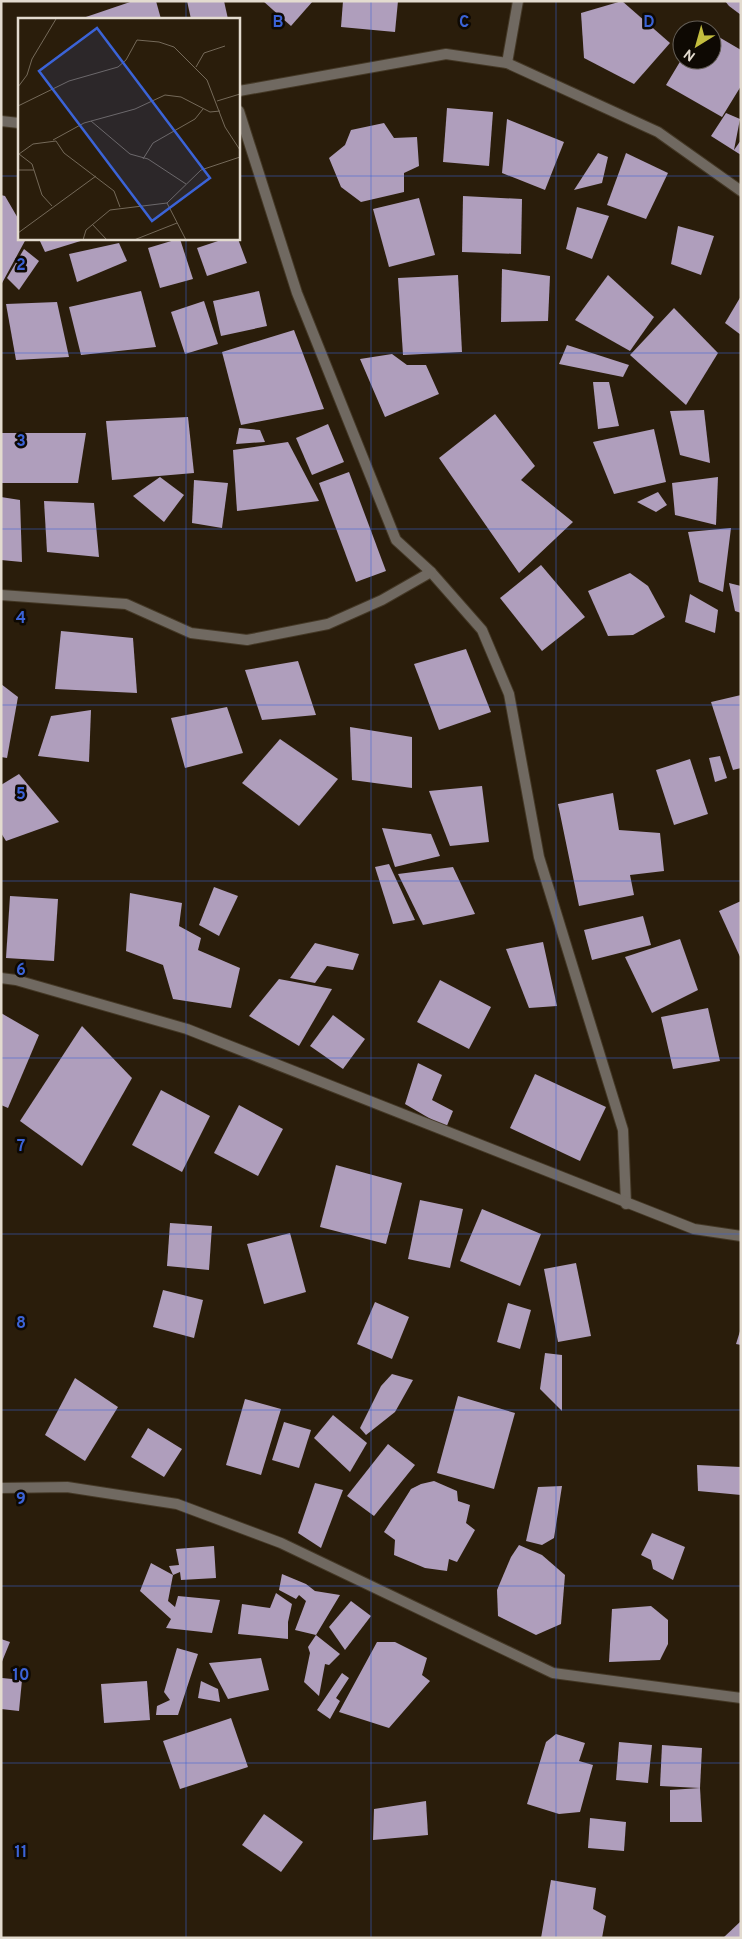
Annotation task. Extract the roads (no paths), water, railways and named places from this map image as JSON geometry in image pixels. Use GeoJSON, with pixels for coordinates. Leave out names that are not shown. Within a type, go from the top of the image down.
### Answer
{"type":"FeatureCollection","features":[{"type":"Feature","properties":{"kind":"street"},"geometry":{"type":"LineString","coordinates":[[507,63],[518,1]]}},
{"type":"Feature","properties":{"kind":"street"},"geometry":{"type":"LineString","coordinates":[[240,91],[446,54],[507,63],[658,132],[741,191]]}},
{"type":"Feature","properties":{"kind":"street"},"geometry":{"type":"LineString","coordinates":[[240,114],[297,293],[396,540],[431,572],[482,630],[509,694],[539,857],[623,1130],[626,1204]]}},
{"type":"Feature","properties":{"kind":"street"},"geometry":{"type":"LineString","coordinates":[[1,121],[18,123]]}},
{"type":"Feature","properties":{"kind":"street"},"geometry":{"type":"LineString","coordinates":[[1,594],[126,604],[191,633],[247,640],[328,624],[382,600],[431,572]]}},
{"type":"Feature","properties":{"kind":"street"},"geometry":{"type":"LineString","coordinates":[[1,978],[16,980],[187,1028],[626,1204],[694,1229],[741,1236]]}},
{"type":"Feature","properties":{"kind":"street"},"geometry":{"type":"LineString","coordinates":[[1,1488],[67,1488],[177,1504],[281,1543],[553,1673],[741,1698]]}}]}
